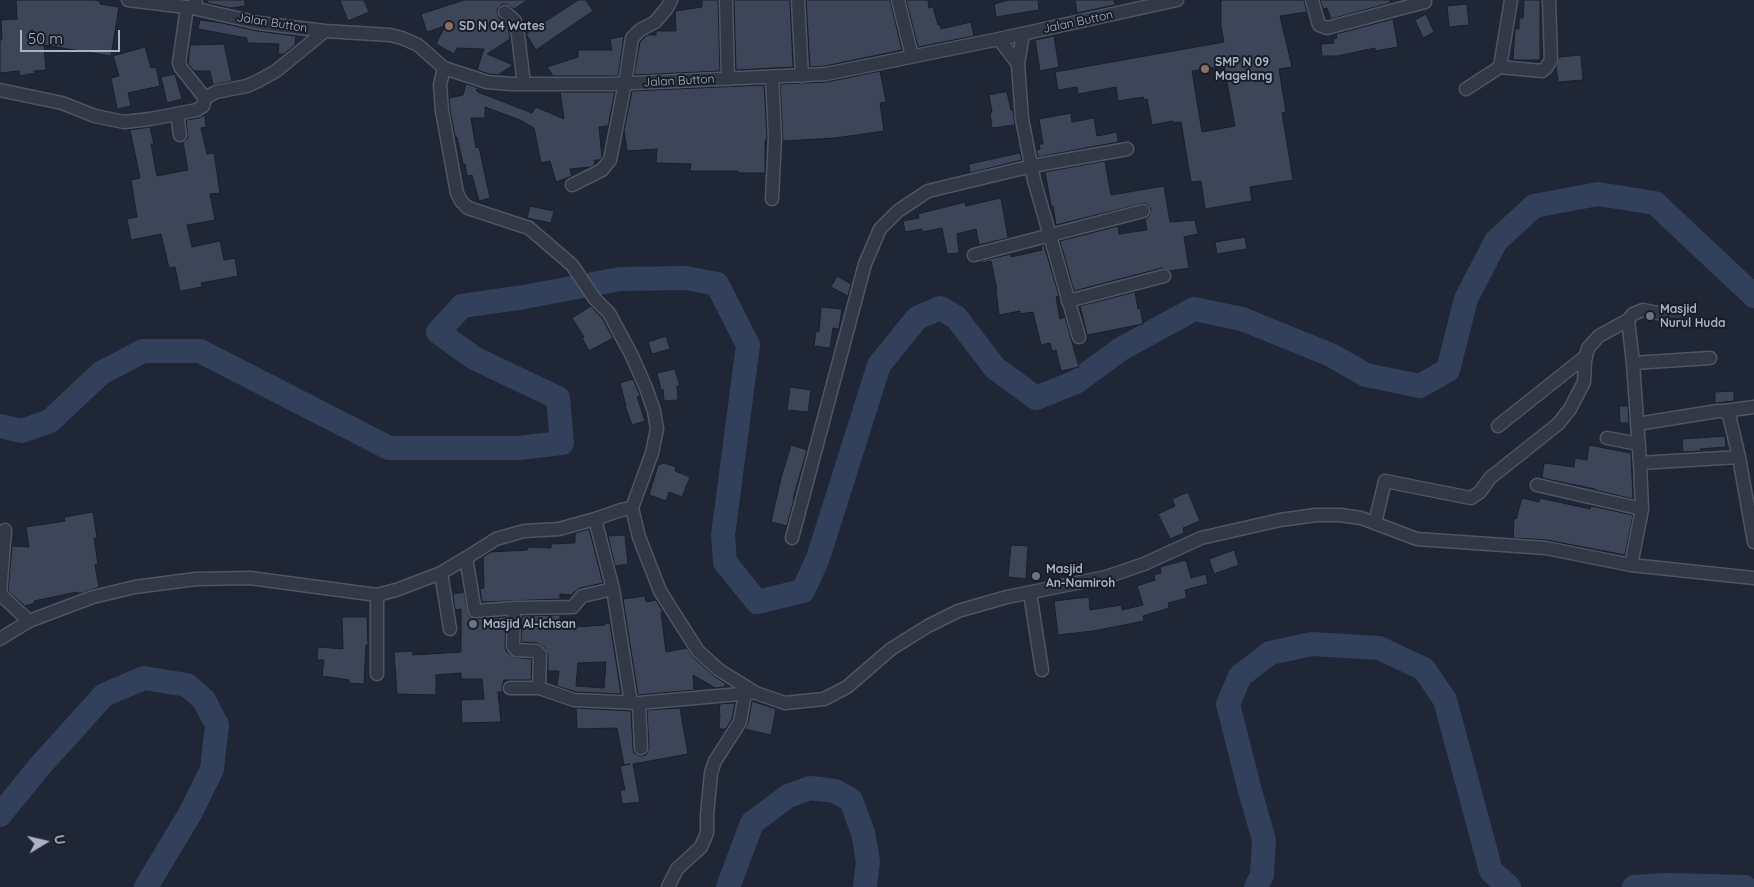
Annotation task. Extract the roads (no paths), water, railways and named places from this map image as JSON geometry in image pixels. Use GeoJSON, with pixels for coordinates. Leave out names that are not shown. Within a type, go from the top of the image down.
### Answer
{"type":"FeatureCollection","features":[{"type":"Feature","properties":{"kind":"street","name":"Jalan Button"},"geometry":{"type":"LineString","coordinates":[[128,0],[193,5],[259,23],[326,31],[390,35],[418,45],[444,68],[498,84],[626,84],[826,74],[1177,0]]}},
{"type":"Feature","properties":{"kind":"street"},"geometry":{"type":"LineString","coordinates":[[572,186],[602,170],[610,160],[626,84],[632,38],[640,30],[655,22],[671,0]]}},
{"type":"Feature","properties":{"kind":"street"},"geometry":{"type":"LineString","coordinates":[[726,0],[728,79]]}},
{"type":"Feature","properties":{"kind":"street"},"geometry":{"type":"LineString","coordinates":[[798,0],[802,76]]}},
{"type":"Feature","properties":{"kind":"street"},"geometry":{"type":"LineString","coordinates":[[898,0],[912,56]]}},
{"type":"Feature","properties":{"kind":"street"},"geometry":{"type":"LineString","coordinates":[[1312,0],[1319,25],[1327,28],[1425,2]]}},
{"type":"Feature","properties":{"kind":"street"},"geometry":{"type":"LineString","coordinates":[[1500,68],[1511,0]]}},
{"type":"Feature","properties":{"kind":"street"},"geometry":{"type":"LineString","coordinates":[[1466,89],[1500,68],[1542,71],[1546,68],[1551,60],[1550,0]]}},
{"type":"Feature","properties":{"kind":"street"},"geometry":{"type":"LineString","coordinates":[[193,5],[179,63],[205,98]]}},
{"type":"Feature","properties":{"kind":"street"},"geometry":{"type":"LineString","coordinates":[[506,12],[515,21],[524,84]]}},
{"type":"Feature","properties":{"kind":"street"},"geometry":{"type":"LineString","coordinates":[[0,90],[62,103],[95,116],[124,122],[150,119],[197,110],[203,106],[205,98],[216,92],[247,86],[258,81],[276,71],[326,31]]}},
{"type":"Feature","properties":{"kind":"street"},"geometry":{"type":"LineString","coordinates":[[1023,34],[1018,64],[1022,119],[1034,180],[1078,338]]}},
{"type":"Feature","properties":{"kind":"street"},"geometry":{"type":"LineString","coordinates":[[999,39],[1018,64]]}},
{"type":"Feature","properties":{"kind":"street"},"geometry":{"type":"LineString","coordinates":[[444,68],[440,85],[442,111],[457,193],[468,208],[529,228],[572,265],[595,299],[609,313],[646,388],[654,411],[657,429],[652,453],[632,508],[640,538],[660,591],[698,651],[719,670],[751,693]]}},
{"type":"Feature","properties":{"kind":"street"},"geometry":{"type":"LineString","coordinates":[[772,77],[774,136],[772,199]]}},
{"type":"Feature","properties":{"kind":"street"},"geometry":{"type":"LineString","coordinates":[[177,114],[180,135]]}},
{"type":"Feature","properties":{"kind":"street"},"geometry":{"type":"LineString","coordinates":[[792,538],[865,264],[880,229],[898,211],[928,191],[1032,166],[1128,149]]}},
{"type":"Feature","properties":{"kind":"street"},"geometry":{"type":"LineString","coordinates":[[974,255],[1143,211]]}},
{"type":"Feature","properties":{"kind":"street"},"geometry":{"type":"LineString","coordinates":[[1068,300],[1164,276]]}},
{"type":"Feature","properties":{"kind":"street"},"geometry":{"type":"LineString","coordinates":[[1376,523],[1385,481],[1471,498],[1480,492],[1490,478],[1558,424],[1570,408],[1584,382],[1588,348],[1599,336],[1628,320],[1633,314],[1643,310],[1683,318]]}},
{"type":"Feature","properties":{"kind":"street"},"geometry":{"type":"LineString","coordinates":[[1628,320],[1633,363],[1642,509],[1631,564]]}},
{"type":"Feature","properties":{"kind":"street"},"geometry":{"type":"LineString","coordinates":[[1498,426],[1586,356]]}},
{"type":"Feature","properties":{"kind":"street"},"geometry":{"type":"LineString","coordinates":[[1633,363],[1710,358]]}},
{"type":"Feature","properties":{"kind":"street"},"geometry":{"type":"LineString","coordinates":[[1637,424],[1718,410],[1754,407]]}},
{"type":"Feature","properties":{"kind":"street"},"geometry":{"type":"LineString","coordinates":[[1724,411],[1729,415],[1754,542]]}},
{"type":"Feature","properties":{"kind":"street"},"geometry":{"type":"LineString","coordinates":[[1607,438],[1639,444]]}},
{"type":"Feature","properties":{"kind":"street"},"geometry":{"type":"LineString","coordinates":[[1640,463],[1738,457]]}},
{"type":"Feature","properties":{"kind":"street"},"geometry":{"type":"LineString","coordinates":[[1537,486],[1642,509]]}},
{"type":"Feature","properties":{"kind":"street"},"geometry":{"type":"LineString","coordinates":[[0,639],[29,620],[93,597],[196,579],[250,578],[376,595],[396,590],[441,573],[496,538],[524,531],[559,529],[632,508]]}},
{"type":"Feature","properties":{"kind":"street"},"geometry":{"type":"LineString","coordinates":[[510,688],[539,688],[574,700],[635,703],[751,693],[785,702],[824,699],[847,687],[891,649],[958,611],[1007,597],[1106,577],[1144,564],[1201,538],[1280,520],[1316,515],[1340,515],[1361,518],[1416,539],[1546,548],[1631,564],[1754,578]]}},
{"type":"Feature","properties":{"kind":"street"},"geometry":{"type":"LineString","coordinates":[[595,519],[613,589],[635,703],[641,748]]}},
{"type":"Feature","properties":{"kind":"street"},"geometry":{"type":"LineString","coordinates":[[5,530],[0,594],[29,620]]}},
{"type":"Feature","properties":{"kind":"street"},"geometry":{"type":"LineString","coordinates":[[466,558],[475,612],[514,608],[573,607],[582,596],[613,589]]}},
{"type":"Feature","properties":{"kind":"street"},"geometry":{"type":"LineString","coordinates":[[441,573],[450,629]]}},
{"type":"Feature","properties":{"kind":"street"},"geometry":{"type":"LineString","coordinates":[[1030,593],[1042,670]]}},
{"type":"Feature","properties":{"kind":"street"},"geometry":{"type":"LineString","coordinates":[[376,595],[377,674]]}},
{"type":"Feature","properties":{"kind":"street"},"geometry":{"type":"LineString","coordinates":[[514,608],[513,648],[516,650],[536,651],[540,654],[539,688]]}},
{"type":"Feature","properties":{"kind":"street"},"geometry":{"type":"LineString","coordinates":[[668,887],[677,869],[701,847],[707,832],[711,772],[740,722],[751,693]]}},
{"type":"Feature","properties":{"kind":"waterway"},"geometry":{"type":"LineString","coordinates":[[0,426],[22,431],[50,421],[101,373],[143,351],[200,351],[389,448],[518,448],[562,443],[558,398],[474,358],[438,332],[462,306],[524,297],[620,279],[686,278],[717,284],[748,345],[723,535],[725,562],[757,602],[803,591],[818,558],[879,365],[917,318],[940,308],[956,317],[995,368],[1036,398],[1076,382],[1121,349],[1194,309],[1242,319],[1331,355],[1366,375],[1420,386],[1448,370],[1466,299],[1496,241],[1534,206],[1598,194],[1655,203],[1754,296]]}},
{"type":"Feature","properties":{"kind":"waterway"},"geometry":{"type":"LineString","coordinates":[[1256,887],[1262,875],[1264,840],[1228,704],[1240,676],[1270,653],[1312,644],[1379,648],[1424,669],[1445,700],[1491,871],[1509,887]]}},
{"type":"Feature","properties":{"kind":"waterway"},"geometry":{"type":"LineString","coordinates":[[0,815],[39,767],[104,695],[144,678],[187,685],[204,700],[217,725],[212,769],[191,812],[146,887]]}},
{"type":"Feature","properties":{"kind":"waterway"},"geometry":{"type":"LineString","coordinates":[[728,887],[752,823],[788,796],[810,788],[835,791],[851,800],[863,833],[868,861],[865,887]]}},
{"type":"Feature","properties":{"kind":"waterway"},"geometry":{"type":"LineString","coordinates":[[1634,887],[1666,885],[1745,887]]}},
{"type":"Feature","properties":{"kind":"place","name":"SD N 04 Wates"},"geometry":{"type":"Point","coordinates":[449,26]}},
{"type":"Feature","properties":{"kind":"place","name":"SMP N 09 Magelang"},"geometry":{"type":"Point","coordinates":[1205,69]}},
{"type":"Feature","properties":{"kind":"place","name":"Masjid Nurul Huda"},"geometry":{"type":"Point","coordinates":[1650,316]}},
{"type":"Feature","properties":{"kind":"place","name":"Masjid An-Namiroh"},"geometry":{"type":"Point","coordinates":[1036,576]}},
{"type":"Feature","properties":{"kind":"place","name":"Masjid Al-Ichsan"},"geometry":{"type":"Point","coordinates":[473,624]}}]}
